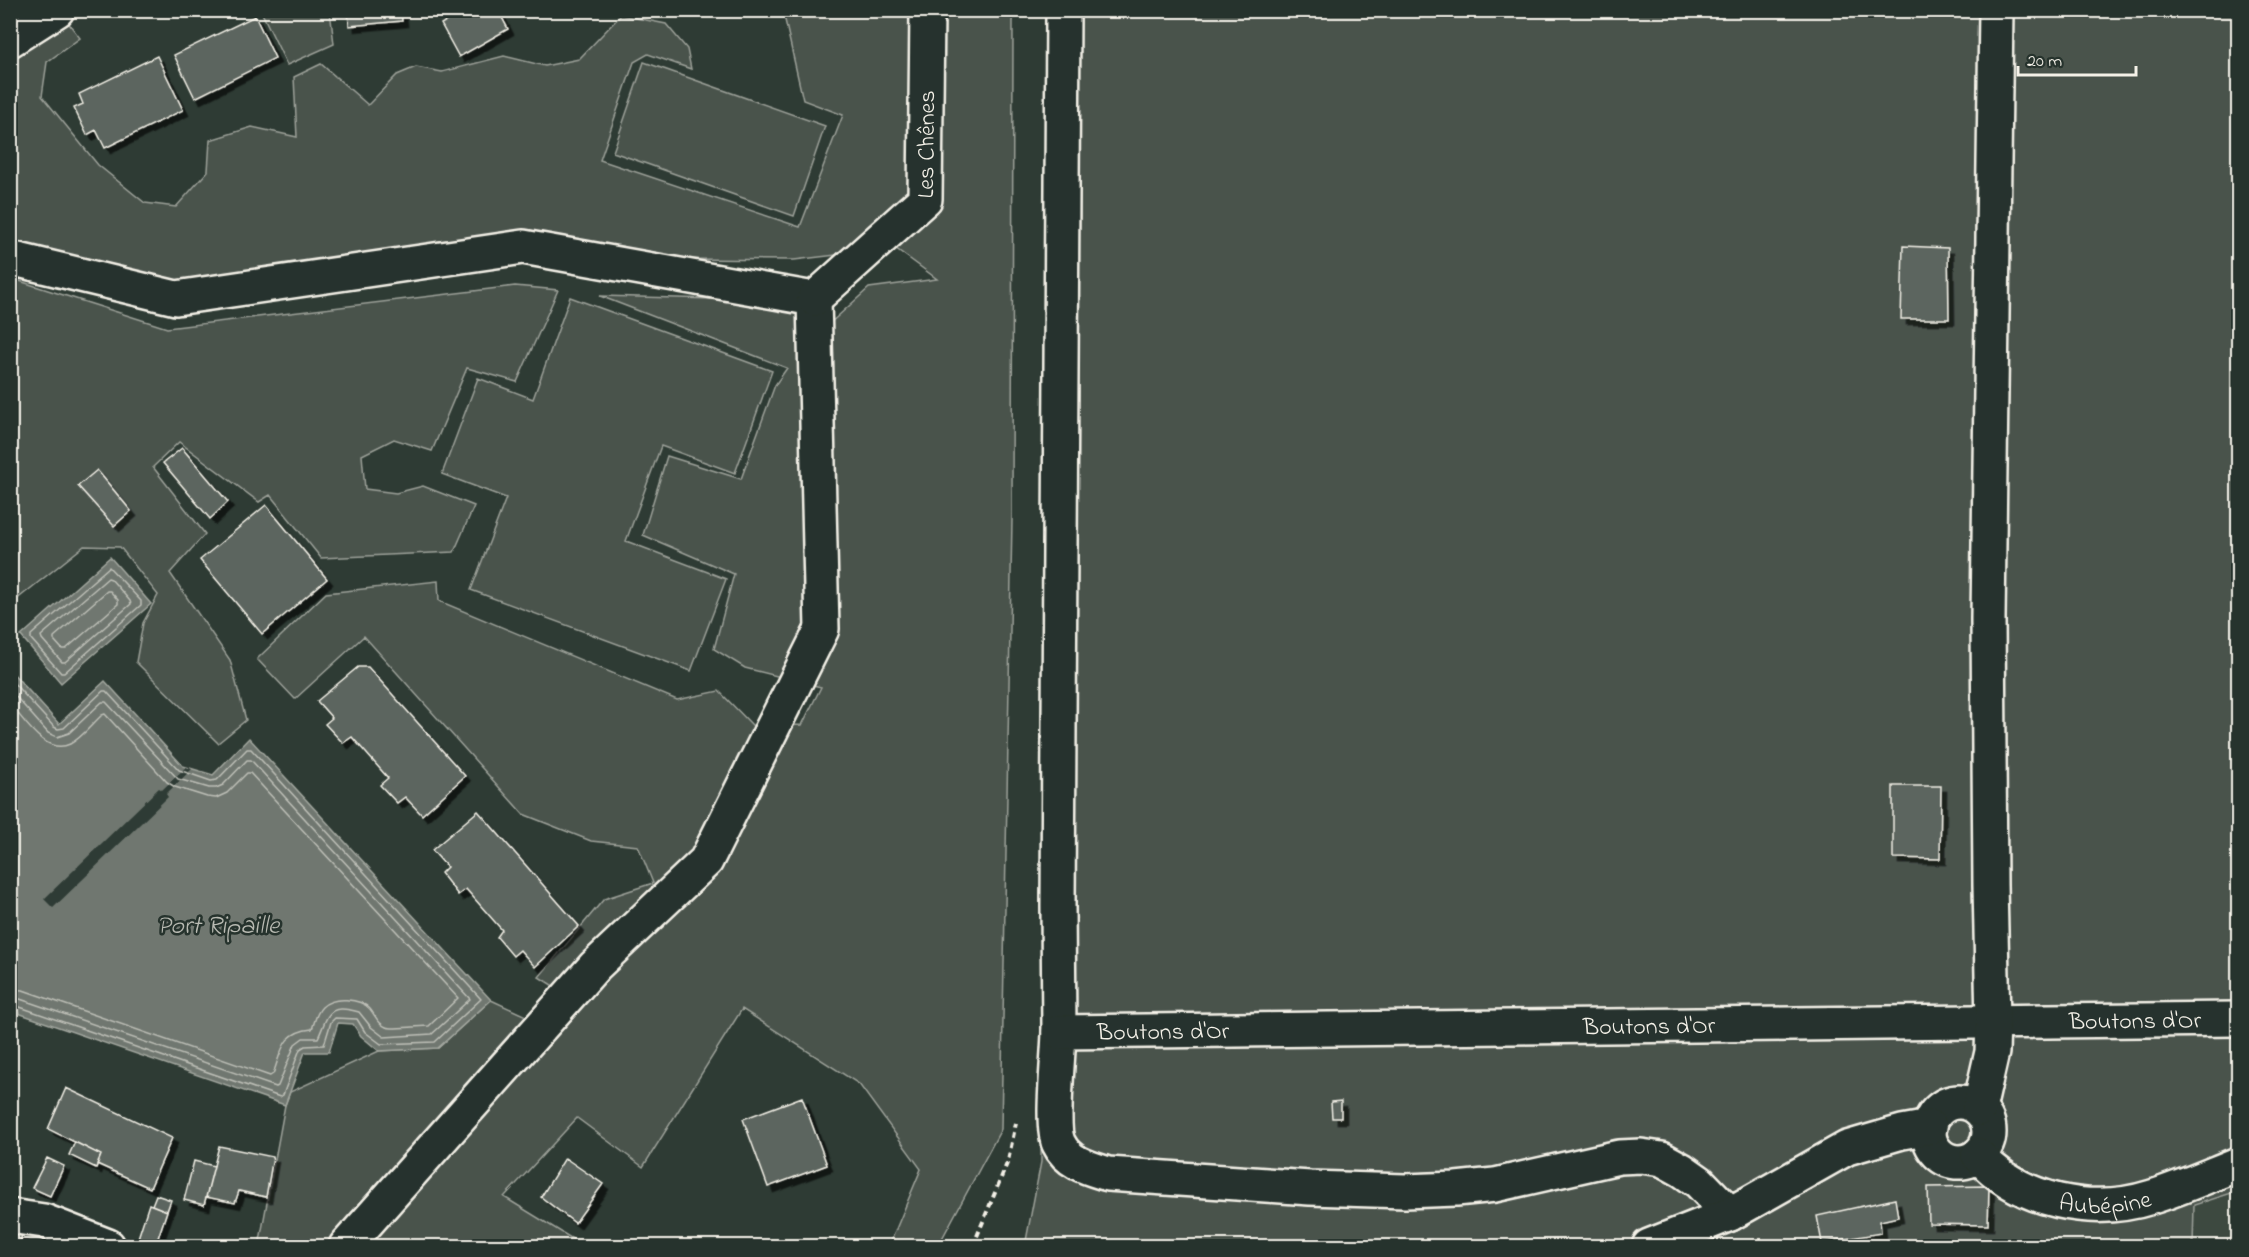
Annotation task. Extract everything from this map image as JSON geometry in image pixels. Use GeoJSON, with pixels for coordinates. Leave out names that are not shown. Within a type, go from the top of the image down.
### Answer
{"type":"FeatureCollection","features":[{"type":"Feature","properties":{"kind":"street"},"geometry":{"type":"LineString","coordinates":[[10,40],[57,10]]}},
{"type":"Feature","properties":{"kind":"street","name":"Les Chênes"},"geometry":{"type":"LineString","coordinates":[[814,299],[925,199],[927,10]]}},
{"type":"Feature","properties":{"kind":"street"},"geometry":{"type":"LineString","coordinates":[[1063,10],[1059,1032],[1055,1117],[1058,1143],[1070,1159],[1108,1174],[1310,1188],[1405,1191],[1495,1185],[1619,1157],[1641,1156],[1662,1159],[1682,1170],[1699,1182],[1730,1214]]}},
{"type":"Feature","properties":{"kind":"street"},"geometry":{"type":"LineString","coordinates":[[1979,1110],[1992,1053],[1993,1023],[1988,619],[1996,10]]}},
{"type":"Feature","properties":{"kind":"street"},"geometry":{"type":"LineString","coordinates":[[10,258],[176,298],[523,247],[814,299],[822,629],[706,861],[595,966],[346,1246]]}},
{"type":"Feature","properties":{"kind":"street","name":"Boutons d'Or"},"geometry":{"type":"LineString","coordinates":[[1059,1032],[2238,1019]]}},
{"type":"Feature","properties":{"kind":"street"},"geometry":{"type":"LineString","coordinates":[[1965,1102],[1979,1110],[1986,1118],[1989,1128],[1985,1147],[1978,1155],[1964,1161],[1945,1159],[1935,1150],[1930,1137],[1930,1127],[1939,1110],[1951,1103],[1965,1102]]}},
{"type":"Feature","properties":{"kind":"street"},"geometry":{"type":"LineString","coordinates":[[1649,1246],[1730,1214],[1847,1148],[1902,1132],[1930,1127]]}},
{"type":"Feature","properties":{"kind":"street","name":"Aubépine"},"geometry":{"type":"LineString","coordinates":[[1978,1155],[1990,1168],[2022,1190],[2059,1201],[2107,1206],[2152,1197],[2238,1164]]}},
{"type":"Feature","properties":{"kind":"street"},"geometry":{"type":"LineString","coordinates":[[10,1216],[44,1221],[108,1246]]}},
{"type":"Feature","properties":{"kind":"shaded area"},"geometry":{"type":"Polygon","coordinates":[[[42,10],[67,21],[80,38],[47,62],[42,96],[98,165],[145,203],[176,207],[208,171],[210,140],[252,127],[297,137],[294,77],[321,64],[368,105],[397,75],[416,67],[442,72],[504,56],[545,66],[579,59],[621,15],[666,24],[687,49],[691,69],[648,54],[634,62],[600,160],[800,227],[843,115],[803,100],[783,11],[1013,11],[1012,519],[1001,1129],[938,1246],[889,1246],[921,1169],[859,1084],[742,1009],[643,1167],[577,1118],[504,1197],[584,1246],[259,1246],[285,1105],[290,1092],[379,1051],[438,1048],[491,1000],[554,1029],[584,1005],[539,977],[604,899],[653,883],[638,846],[591,841],[523,814],[364,636],[295,699],[257,659],[326,593],[438,581],[439,601],[677,700],[719,691],[754,727],[802,725],[821,687],[745,668],[714,649],[734,574],[643,535],[667,456],[741,479],[775,385],[787,368],[600,296],[715,299],[784,309],[827,326],[869,288],[937,279],[895,248],[794,260],[678,259],[518,240],[180,288],[11,249],[10,19],[22,11],[42,10]]]}},
{"type":"Feature","properties":{"kind":"shaded area"},"geometry":{"type":"Polygon","coordinates":[[[261,11],[330,11],[334,44],[287,65],[261,11]]]}},
{"type":"Feature","properties":{"kind":"shaded area"},"geometry":{"type":"Polygon","coordinates":[[[1049,11],[2238,11],[2238,1191],[2194,1205],[2193,1246],[1025,1246],[1041,1162],[1049,11]]]}},
{"type":"Feature","properties":{"kind":"shaded area"},"geometry":{"type":"Polygon","coordinates":[[[644,62],[825,126],[794,216],[613,152],[644,62]]]}},
{"type":"Feature","properties":{"kind":"shaded area"},"geometry":{"type":"Polygon","coordinates":[[[10,278],[167,328],[515,286],[558,290],[517,382],[467,368],[432,451],[394,439],[362,455],[365,489],[396,493],[423,486],[474,506],[454,552],[321,558],[270,495],[259,502],[179,442],[153,467],[205,534],[170,573],[230,660],[246,720],[218,743],[136,662],[143,623],[158,595],[120,547],[84,546],[11,604],[10,278]]]}},
{"type":"Feature","properties":{"kind":"shaded area"},"geometry":{"type":"Polygon","coordinates":[[[570,297],[772,371],[735,473],[661,446],[626,541],[726,579],[691,671],[471,590],[506,498],[442,474],[478,378],[533,399],[570,297]]]}},
{"type":"Feature","properties":{"kind":"shaded area"},"geometry":{"type":"Polygon","coordinates":[[[2238,1191],[2238,1246],[2193,1246],[2193,1205],[2238,1191]]]}},
{"type":"Feature","properties":{"kind":"water"},"geometry":{"type":"Polygon","coordinates":[[[110,557],[151,604],[61,683],[21,636],[110,557]]]}},
{"type":"Feature","properties":{"kind":"water","name":"Port Ripaille"},"geometry":{"type":"Polygon","coordinates":[[[10,670],[59,724],[105,681],[183,766],[213,775],[249,738],[491,1000],[438,1048],[379,1051],[361,1036],[353,1024],[338,1023],[329,1052],[305,1052],[285,1105],[11,1012],[10,670]]]}},
{"type":"Feature","properties":{"kind":"pier"},"geometry":{"type":"Polygon","coordinates":[[[186,767],[192,769],[166,794],[168,797],[53,908],[44,899],[159,788],[162,790],[186,767]]]}},
{"type":"Feature","properties":{"kind":"building"},"geometry":{"type":"Polygon","coordinates":[[[348,10],[401,10],[402,21],[349,26],[348,10]]]}},
{"type":"Feature","properties":{"kind":"building"},"geometry":{"type":"Polygon","coordinates":[[[464,10],[498,10],[508,29],[459,57],[441,24],[464,10]]]}},
{"type":"Feature","properties":{"kind":"building"},"geometry":{"type":"Polygon","coordinates":[[[255,16],[275,58],[195,98],[174,55],[255,16]]]}},
{"type":"Feature","properties":{"kind":"building"},"geometry":{"type":"Polygon","coordinates":[[[157,56],[183,110],[105,148],[96,130],[87,135],[74,108],[83,104],[79,94],[157,56]]]}},
{"type":"Feature","properties":{"kind":"building"},"geometry":{"type":"Polygon","coordinates":[[[1903,246],[1948,248],[1949,319],[1901,319],[1903,246]]]}},
{"type":"Feature","properties":{"kind":"building"},"geometry":{"type":"Polygon","coordinates":[[[182,448],[228,502],[210,519],[163,463],[182,448]]]}},
{"type":"Feature","properties":{"kind":"building"},"geometry":{"type":"Polygon","coordinates":[[[97,470],[131,511],[114,526],[78,486],[97,470]]]}},
{"type":"Feature","properties":{"kind":"building"},"geometry":{"type":"Polygon","coordinates":[[[266,505],[327,579],[262,634],[200,560],[266,505]]]}},
{"type":"Feature","properties":{"kind":"building"},"geometry":{"type":"Polygon","coordinates":[[[358,667],[368,667],[465,776],[422,815],[405,797],[397,803],[380,785],[388,778],[352,737],[343,743],[325,724],[332,718],[317,701],[358,667]]]}},
{"type":"Feature","properties":{"kind":"building"},"geometry":{"type":"Polygon","coordinates":[[[1893,786],[1941,786],[1940,859],[1893,858],[1893,786]]]}},
{"type":"Feature","properties":{"kind":"building"},"geometry":{"type":"Polygon","coordinates":[[[478,811],[579,926],[535,967],[520,950],[513,956],[497,937],[502,930],[466,889],[458,895],[441,873],[447,867],[432,850],[478,811]]]}},
{"type":"Feature","properties":{"kind":"building"},"geometry":{"type":"Polygon","coordinates":[[[66,1088],[172,1138],[150,1188],[97,1164],[101,1155],[48,1129],[66,1088]]]}},
{"type":"Feature","properties":{"kind":"building"},"geometry":{"type":"Polygon","coordinates":[[[802,1097],[827,1165],[768,1187],[743,1119],[802,1097]]]}},
{"type":"Feature","properties":{"kind":"building"},"geometry":{"type":"Polygon","coordinates":[[[1341,1101],[1341,1118],[1332,1118],[1331,1102],[1341,1101]]]}},
{"type":"Feature","properties":{"kind":"building"},"geometry":{"type":"Polygon","coordinates":[[[75,1142],[101,1155],[96,1168],[69,1155],[75,1142]]]}},
{"type":"Feature","properties":{"kind":"building"},"geometry":{"type":"Polygon","coordinates":[[[219,1146],[273,1157],[266,1197],[239,1191],[235,1203],[206,1197],[219,1146]]]}},
{"type":"Feature","properties":{"kind":"building"},"geometry":{"type":"Polygon","coordinates":[[[47,1158],[64,1166],[50,1196],[32,1188],[47,1158]]]}},
{"type":"Feature","properties":{"kind":"building"},"geometry":{"type":"Polygon","coordinates":[[[565,1158],[603,1184],[575,1223],[541,1197],[565,1158]]]}},
{"type":"Feature","properties":{"kind":"building"},"geometry":{"type":"Polygon","coordinates":[[[194,1161],[214,1166],[204,1205],[184,1200],[194,1161]]]}},
{"type":"Feature","properties":{"kind":"building"},"geometry":{"type":"Polygon","coordinates":[[[1989,1186],[1988,1225],[1929,1224],[1928,1187],[1989,1186]]]}},
{"type":"Feature","properties":{"kind":"building"},"geometry":{"type":"Polygon","coordinates":[[[156,1195],[171,1200],[167,1211],[152,1205],[156,1195]]]}},
{"type":"Feature","properties":{"kind":"building"},"geometry":{"type":"Polygon","coordinates":[[[1895,1199],[1898,1217],[1880,1221],[1881,1233],[1822,1243],[1817,1216],[1895,1199]]]}},
{"type":"Feature","properties":{"kind":"building"},"geometry":{"type":"Polygon","coordinates":[[[149,1204],[167,1211],[156,1244],[138,1238],[149,1204]]]}},
{"type":"Feature","properties":{"kind":"building"},"geometry":{"type":"Polygon","coordinates":[[[10,1232],[22,1235],[19,1246],[10,1244],[10,1232]]]}}]}
